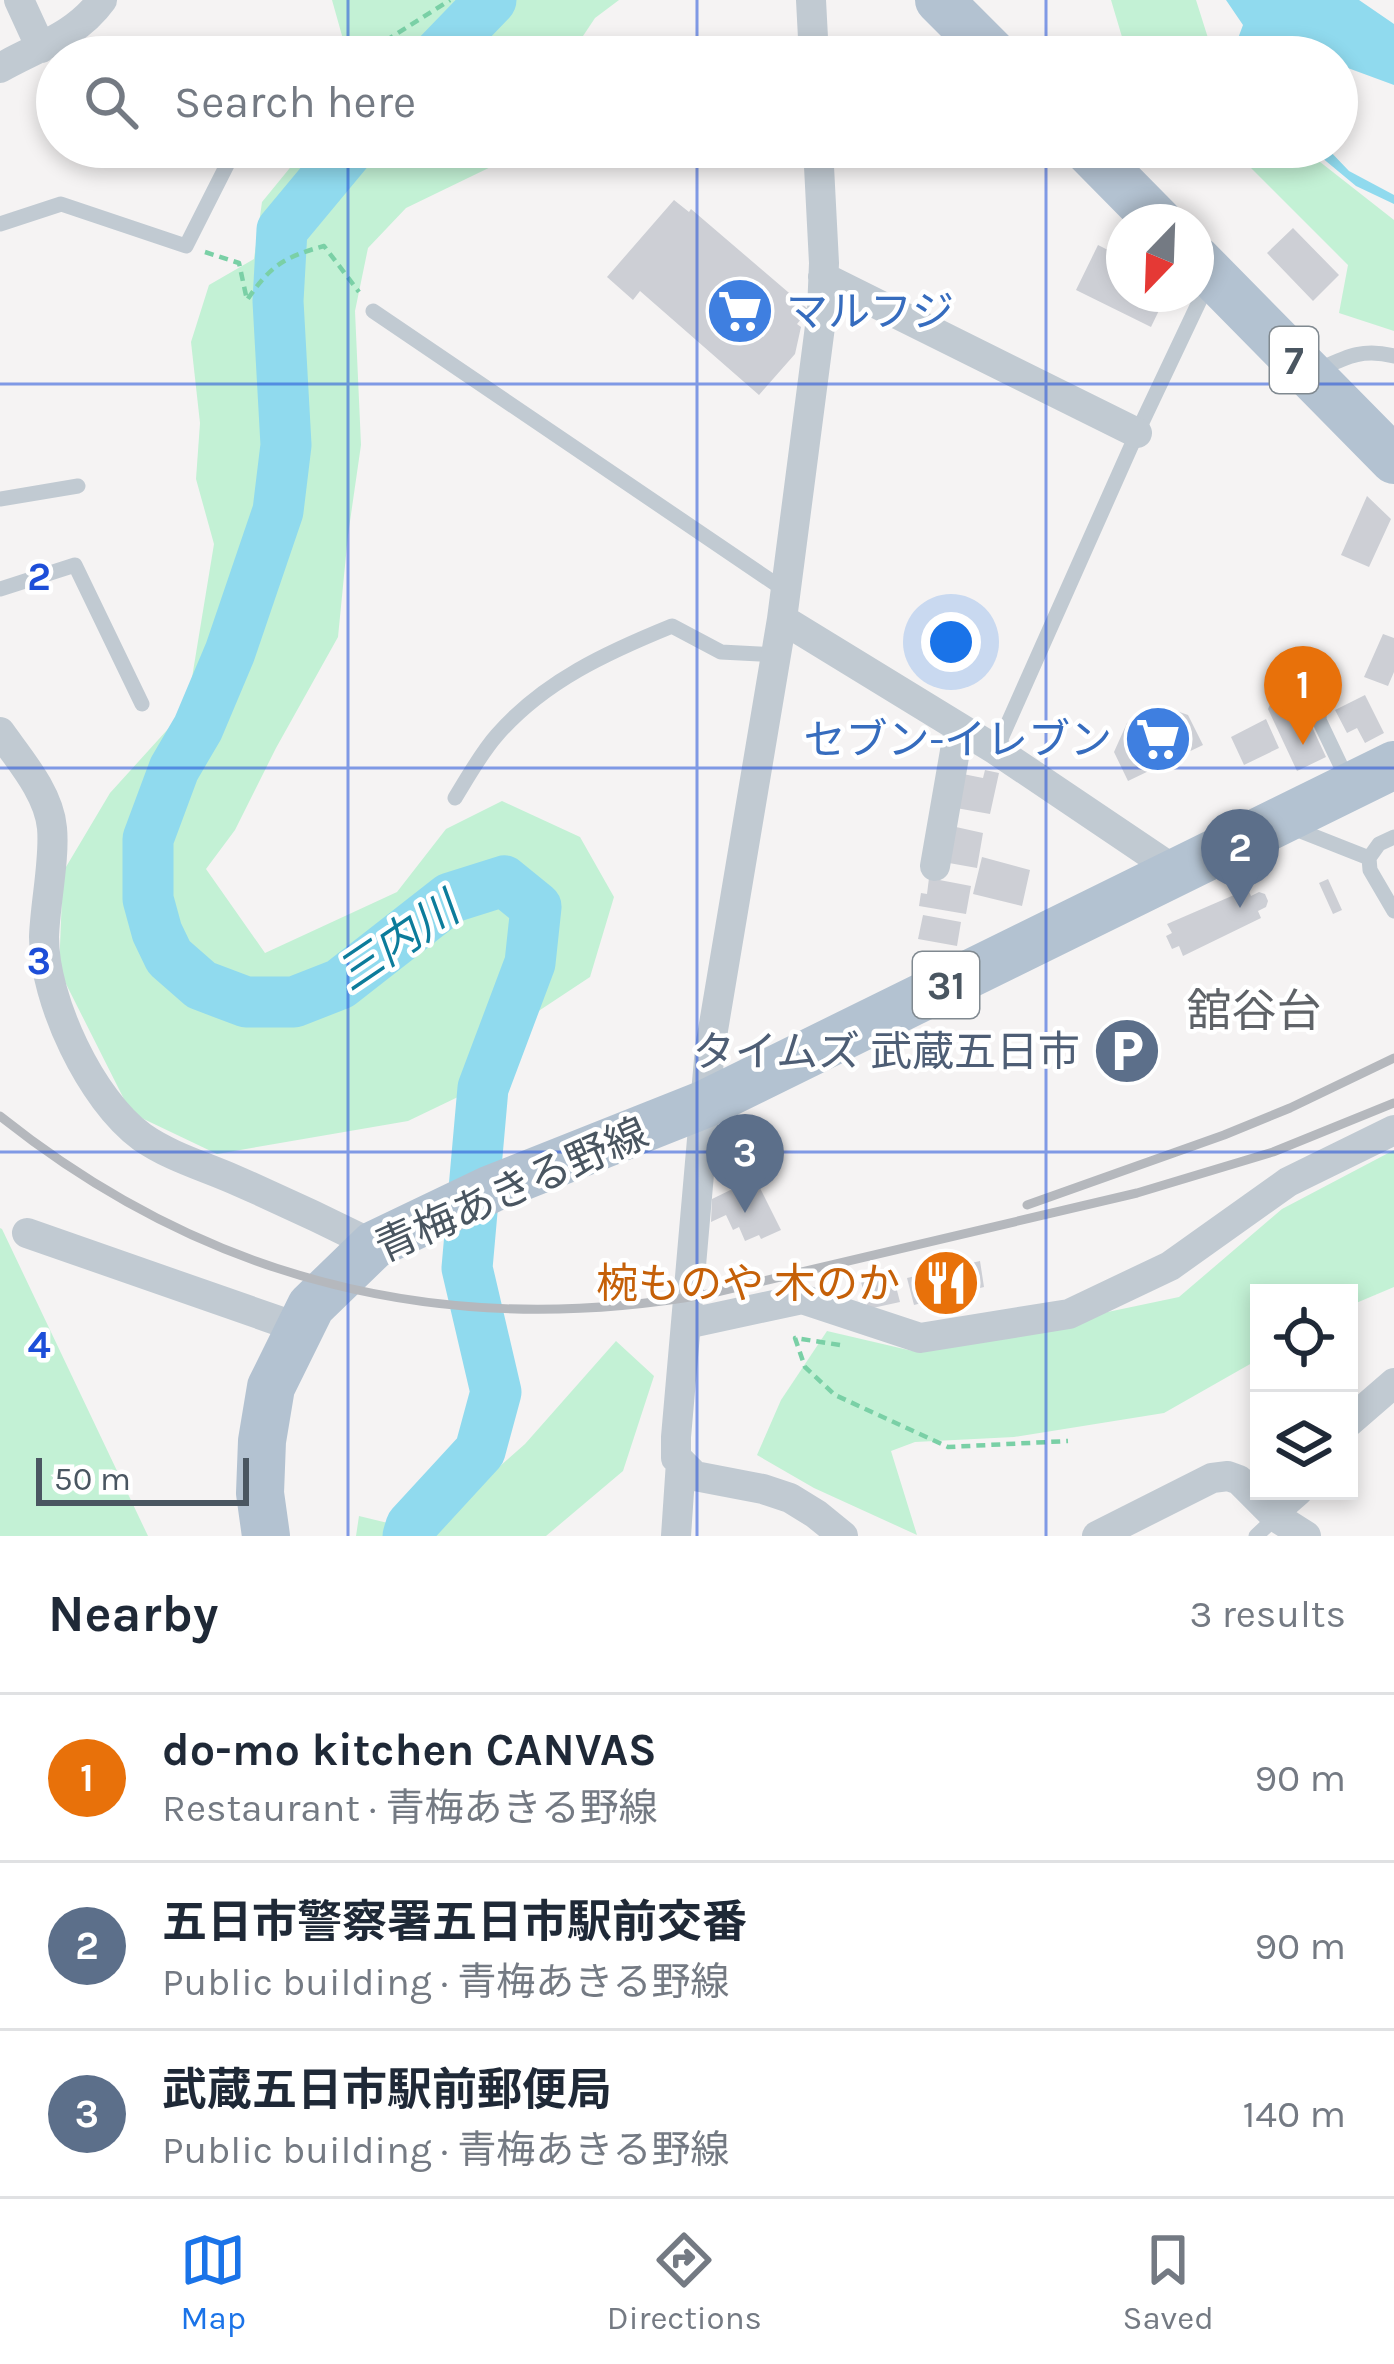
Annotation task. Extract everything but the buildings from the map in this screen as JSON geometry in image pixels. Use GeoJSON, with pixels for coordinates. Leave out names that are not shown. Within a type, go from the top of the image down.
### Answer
{"type":"FeatureCollection","features":[{"type":"Feature","properties":{"kind":"main road"},"geometry":{"type":"LineString","coordinates":[[938,0],[975,36]]}},
{"type":"Feature","properties":{"kind":"main road"},"geometry":{"type":"LineString","coordinates":[[1106,168],[1141,204]]}},
{"type":"Feature","properties":{"kind":"main road","name":"7"},"geometry":{"type":"LineString","coordinates":[[1214,277],[1394,460]]}},
{"type":"Feature","properties":{"kind":"main road","name":"青梅あきる野線"},"geometry":{"type":"LineString","coordinates":[[266,1536],[260,1493],[271,1387],[310,1306],[374,1245],[475,1196],[705,1104],[1394,765]]}},
{"type":"Feature","properties":{"kind":"street"},"geometry":{"type":"LineString","coordinates":[[19,0],[36,37]]}},
{"type":"Feature","properties":{"kind":"street"},"geometry":{"type":"LineString","coordinates":[[63,36],[91,16],[102,0]]}},
{"type":"Feature","properties":{"kind":"street"},"geometry":{"type":"LineString","coordinates":[[812,0],[813,36]]}},
{"type":"Feature","properties":{"kind":"street"},"geometry":{"type":"LineString","coordinates":[[0,68],[36,50]]}},
{"type":"Feature","properties":{"kind":"street"},"geometry":{"type":"LineString","coordinates":[[819,168],[822,310],[784,605],[714,1025],[676,1458],[695,1476],[790,1498],[843,1536]]}},
{"type":"Feature","properties":{"kind":"street"},"geometry":{"type":"LineString","coordinates":[[823,278],[1137,433]]}},
{"type":"Feature","properties":{"kind":"street"},"geometry":{"type":"LineString","coordinates":[[784,605],[1177,872]]}},
{"type":"Feature","properties":{"kind":"street"},"geometry":{"type":"LineString","coordinates":[[935,866],[959,728]]}},
{"type":"Feature","properties":{"kind":"street"},"geometry":{"type":"LineString","coordinates":[[0,732],[44,800],[52,826],[44,936],[51,993],[60,1020],[116,1113],[170,1152],[374,1245]]}},
{"type":"Feature","properties":{"kind":"street"},"geometry":{"type":"LineString","coordinates":[[686,1324],[802,1299],[920,1338],[1069,1314],[1170,1266],[1288,1182],[1394,1130]]}},
{"type":"Feature","properties":{"kind":"street"},"geometry":{"type":"LineString","coordinates":[[27,1233],[299,1328]]}},
{"type":"Feature","properties":{"kind":"street"},"geometry":{"type":"LineString","coordinates":[[1358,1414],[1394,1383]]}},
{"type":"Feature","properties":{"kind":"street"},"geometry":{"type":"LineString","coordinates":[[676,1536],[681,1462]]}},
{"type":"Feature","properties":{"kind":"street"},"geometry":{"type":"LineString","coordinates":[[1097,1536],[1212,1478],[1228,1476],[1239,1480],[1266,1526],[1306,1536]]}},
{"type":"Feature","properties":{"kind":"street"},"geometry":{"type":"LineString","coordinates":[[1266,1526],[1288,1500]]}},
{"type":"Feature","properties":{"kind":"lane"},"geometry":{"type":"LineString","coordinates":[[0,224],[61,204],[186,246],[225,168]]}},
{"type":"Feature","properties":{"kind":"lane"},"geometry":{"type":"LineString","coordinates":[[373,311],[784,605]]}},
{"type":"Feature","properties":{"kind":"lane"},"geometry":{"type":"LineString","coordinates":[[996,750],[1186,312]]}},
{"type":"Feature","properties":{"kind":"lane"},"geometry":{"type":"LineString","coordinates":[[1308,375],[1372,350],[1394,356]]}},
{"type":"Feature","properties":{"kind":"lane"},"geometry":{"type":"LineString","coordinates":[[0,499],[78,486]]}},
{"type":"Feature","properties":{"kind":"lane"},"geometry":{"type":"LineString","coordinates":[[0,590],[75,565],[142,704]]}},
{"type":"Feature","properties":{"kind":"lane"},"geometry":{"type":"LineString","coordinates":[[455,798],[495,736],[532,701],[585,664],[672,626],[721,652],[776,655]]}},
{"type":"Feature","properties":{"kind":"lane"},"geometry":{"type":"LineString","coordinates":[[1321,674],[1319,720],[1351,786]]}},
{"type":"Feature","properties":{"kind":"lane"},"geometry":{"type":"LineString","coordinates":[[1278,822],[1369,858]]}},
{"type":"Feature","properties":{"kind":"lane"},"geometry":{"type":"LineString","coordinates":[[1394,837],[1379,844],[1369,858],[1370,870],[1394,911]]}},
{"type":"Feature","properties":{"kind":"path"},"geometry":{"type":"LineString","coordinates":[[393,36],[449,0]]}},
{"type":"Feature","properties":{"kind":"path"},"geometry":{"type":"LineString","coordinates":[[186,246],[238,262],[247,300],[265,274],[299,253],[324,246],[373,311]]}},
{"type":"Feature","properties":{"kind":"path"},"geometry":{"type":"LineString","coordinates":[[795,1338],[805,1367],[835,1395],[948,1448],[1068,1441]]}},
{"type":"Feature","properties":{"kind":"green space"},"geometry":{"type":"Polygon","coordinates":[[[332,0],[619,0],[595,18],[583,36],[342,36],[332,0]]]}},
{"type":"Feature","properties":{"kind":"green space"},"geometry":{"type":"Polygon","coordinates":[[[1111,0],[1196,0],[1207,36],[1122,36],[1111,0]]]}},
{"type":"Feature","properties":{"kind":"green space"},"geometry":{"type":"Polygon","coordinates":[[[290,168],[489,168],[406,208],[368,248],[355,311],[361,445],[338,637],[235,830],[206,869],[265,953],[397,892],[446,829],[502,801],[580,837],[614,897],[590,977],[525,1020],[516,1069],[408,1121],[217,1154],[131,1113],[59,970],[63,872],[110,793],[187,708],[214,544],[196,479],[200,423],[191,342],[209,285],[254,259],[262,202],[290,168]]]}},
{"type":"Feature","properties":{"kind":"green space"},"geometry":{"type":"Polygon","coordinates":[[[1251,168],[1328,168],[1394,220],[1394,331],[1339,313],[1348,265],[1251,168]]]}},
{"type":"Feature","properties":{"kind":"green space"},"geometry":{"type":"Polygon","coordinates":[[[1394,1150],[1394,1287],[1358,1302],[1358,1284],[1250,1284],[1250,1364],[1164,1413],[1014,1437],[915,1442],[891,1451],[917,1535],[814,1488],[757,1455],[781,1400],[827,1331],[917,1352],[1179,1297],[1282,1209],[1394,1150]]]}},
{"type":"Feature","properties":{"kind":"green space"},"geometry":{"type":"Polygon","coordinates":[[[2,1229],[148,1536],[0,1536],[2,1229]]]}},
{"type":"Feature","properties":{"kind":"green space"},"geometry":{"type":"Polygon","coordinates":[[[616,1341],[654,1376],[623,1471],[546,1536],[356,1536],[359,1516],[425,1532],[525,1444],[616,1341]]]}},
{"type":"Feature","properties":{"kind":"water"},"geometry":{"type":"Polygon","coordinates":[[[1226,0],[1359,0],[1394,24],[1394,85],[1358,72],[1358,36],[1239,36],[1243,25],[1226,0]]]}},
{"type":"Feature","properties":{"kind":"water"},"geometry":{"type":"Polygon","coordinates":[[[1334,168],[1346,168],[1394,195],[1394,204],[1356,186],[1334,168]]]}},
{"type":"Feature","properties":{"kind":"waterway","name":"三内川"},"geometry":{"type":"LineString","coordinates":[[456,36],[491,0]]}},
{"type":"Feature","properties":{"kind":"waterway","name":"三内川"},"geometry":{"type":"LineString","coordinates":[[334,168],[282,230],[278,301],[286,445],[278,511],[230,652],[198,728],[174,769],[148,839],[148,899],[169,957],[201,985],[246,1002],[294,1002],[340,984],[450,898],[504,881],[536,907],[530,963],[483,1088],[467,1268],[496,1392],[480,1451],[411,1526],[408,1536]]}},
{"type":"Feature","properties":{"kind":"railway"},"geometry":{"type":"LineString","coordinates":[[1027,1205],[1224,1135],[1394,1058]]}},
{"type":"Feature","properties":{"kind":"railway"},"geometry":{"type":"LineString","coordinates":[[0,1116],[79,1173],[162,1220],[246,1257],[334,1284],[424,1302],[516,1309],[611,1306],[708,1294],[1137,1193],[1273,1152],[1394,1103]]}},
{"type":"Feature","properties":{"kind":"place","name":"マルフジ"},"geometry":{"type":"Point","coordinates":[740,311]}},
{"type":"Feature","properties":{"kind":"place","name":"セブン-イレブン"},"geometry":{"type":"Point","coordinates":[1158,739]}},
{"type":"Feature","properties":{"kind":"place","name":"do-mo kitchen CANVAS"},"geometry":{"type":"Point","coordinates":[1303,745]}},
{"type":"Feature","properties":{"kind":"place","name":"五日市警察署五日市駅前交番"},"geometry":{"type":"Point","coordinates":[1240,908]}},
{"type":"Feature","properties":{"kind":"place","name":"タイムズ 武蔵五日市"},"geometry":{"type":"Point","coordinates":[1127,1051]}},
{"type":"Feature","properties":{"kind":"place","name":"武蔵五日市駅前郵便局"},"geometry":{"type":"Point","coordinates":[745,1213]}},
{"type":"Feature","properties":{"kind":"place","name":"椀ものや 木のか"},"geometry":{"type":"Point","coordinates":[946,1283]}},
{"type":"Feature","properties":{"kind":"district","name":"舘谷台"},"geometry":{"type":"Point","coordinates":[1254,1010]}}]}
